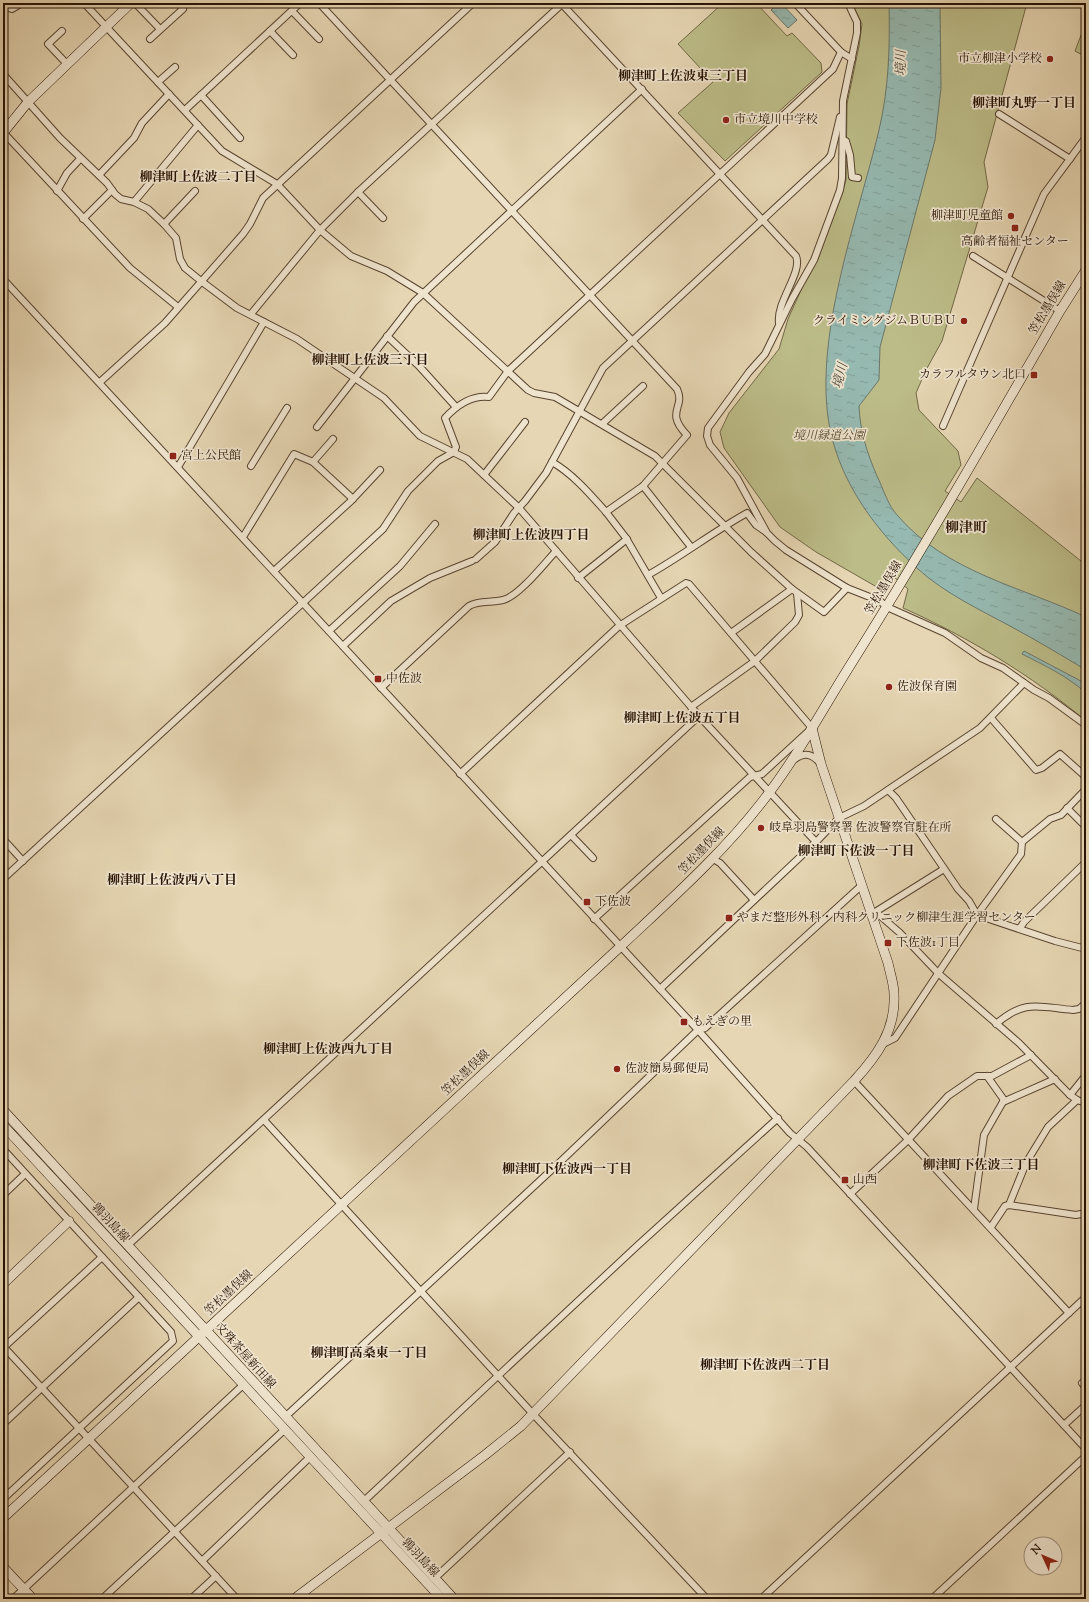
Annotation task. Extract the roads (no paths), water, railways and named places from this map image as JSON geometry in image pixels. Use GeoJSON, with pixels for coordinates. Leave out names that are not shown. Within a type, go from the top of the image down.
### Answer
{"type":"FeatureCollection","features":[{"type":"Feature","properties":{"kind":"main road"},"geometry":{"type":"LineString","coordinates":[[3,133],[28,102],[131,3]]}},
{"type":"Feature","properties":{"kind":"main road","name":"笠松墨俣線"},"geometry":{"type":"LineString","coordinates":[[3,1518],[342,1205],[713,859],[770,792],[791,762],[894,596],[1060,311],[1086,270]]}},
{"type":"Feature","properties":{"kind":"main road"},"geometry":{"type":"LineString","coordinates":[[294,1599],[485,1455],[533,1414],[854,1081],[871,1062],[884,1044],[892,1022],[894,993],[888,963],[874,913],[862,885],[821,764],[812,728]]}},
{"type":"Feature","properties":{"kind":"main road","name":"文殊茶屋新田線"},"geometry":{"type":"LineString","coordinates":[[3,1110],[454,1599]]}},
{"type":"Feature","properties":{"kind":"main road","name":"鶉羽島線"},"geometry":{"type":"LineString","coordinates":[[3,1125],[198,1338]]}},
{"type":"Feature","properties":{"kind":"main road"},"geometry":{"type":"LineString","coordinates":[[3,1284],[69,1222]]}},
{"type":"Feature","properties":{"kind":"main road"},"geometry":{"type":"LineString","coordinates":[[198,1338],[380,1533]]}},
{"type":"Feature","properties":{"kind":"main road","name":"鶉羽島線"},"geometry":{"type":"LineString","coordinates":[[380,1533],[442,1599]]}},
{"type":"Feature","properties":{"kind":"main road"},"geometry":{"type":"LineString","coordinates":[[3,1567],[33,1599]]}},
{"type":"Feature","properties":{"kind":"street"},"geometry":{"type":"LineString","coordinates":[[3,5],[12,9],[22,3]]}},
{"type":"Feature","properties":{"kind":"street"},"geometry":{"type":"LineString","coordinates":[[84,3],[222,151],[276,184],[320,230],[351,256],[387,271],[423,293],[528,390],[534,393],[555,397],[602,424],[662,462],[724,526],[794,591],[824,612],[847,588]]}},
{"type":"Feature","properties":{"kind":"street"},"geometry":{"type":"LineString","coordinates":[[135,3],[160,29]]}},
{"type":"Feature","properties":{"kind":"street"},"geometry":{"type":"LineString","coordinates":[[150,39],[183,9],[178,3]]}},
{"type":"Feature","properties":{"kind":"street"},"geometry":{"type":"LineString","coordinates":[[185,110],[300,3]]}},
{"type":"Feature","properties":{"kind":"street"},"geometry":{"type":"LineString","coordinates":[[319,3],[678,393],[675,419],[679,427],[687,435],[662,462],[643,486],[606,512]]}},
{"type":"Feature","properties":{"kind":"street"},"geometry":{"type":"LineString","coordinates":[[100,382],[164,323],[243,234],[250,224],[263,198],[276,184],[473,3]]}},
{"type":"Feature","properties":{"kind":"street"},"geometry":{"type":"LineString","coordinates":[[251,314],[320,230],[358,192],[562,3],[798,260],[798,266],[783,300],[778,319],[779,325]]}},
{"type":"Feature","properties":{"kind":"street"},"geometry":{"type":"LineString","coordinates":[[795,3],[841,52],[852,59]]}},
{"type":"Feature","properties":{"kind":"street"},"geometry":{"type":"LineString","coordinates":[[767,533],[737,478],[710,445],[707,436],[708,428],[749,372],[765,354],[814,260],[840,190],[842,178],[843,101],[857,33],[857,22],[848,3]]}},
{"type":"Feature","properties":{"kind":"street"},"geometry":{"type":"LineString","coordinates":[[292,11],[319,39]]}},
{"type":"Feature","properties":{"kind":"street"},"geometry":{"type":"LineString","coordinates":[[62,31],[48,44],[67,64]]}},
{"type":"Feature","properties":{"kind":"street"},"geometry":{"type":"LineString","coordinates":[[270,31],[293,55]]}},
{"type":"Feature","properties":{"kind":"street"},"geometry":{"type":"LineString","coordinates":[[3,879],[382,528],[408,491],[422,476],[438,461],[454,452],[456,447],[445,418],[456,407],[478,396],[489,397],[508,371],[833,69],[841,52]]}},
{"type":"Feature","properties":{"kind":"street"},"geometry":{"type":"LineString","coordinates":[[158,82],[174,67]]}},
{"type":"Feature","properties":{"kind":"street"},"geometry":{"type":"LineString","coordinates":[[4,78],[80,159],[99,175],[121,199],[134,202],[148,209],[164,224],[176,238],[182,263],[220,297],[297,339],[384,398],[420,436],[467,459],[519,508],[619,626],[699,716],[816,842]]}},
{"type":"Feature","properties":{"kind":"street"},"geometry":{"type":"LineString","coordinates":[[317,427],[353,378],[423,293],[642,89]]}},
{"type":"Feature","properties":{"kind":"street"},"geometry":{"type":"LineString","coordinates":[[99,175],[134,138],[142,123],[169,94]]}},
{"type":"Feature","properties":{"kind":"street"},"geometry":{"type":"LineString","coordinates":[[201,95],[240,138]]}},
{"type":"Feature","properties":{"kind":"street"},"geometry":{"type":"LineString","coordinates":[[998,114],[1070,159]]}},
{"type":"Feature","properties":{"kind":"street"},"geometry":{"type":"LineString","coordinates":[[343,646],[391,601],[430,578],[474,560],[495,542],[552,462],[578,411],[603,368],[828,159],[831,155],[838,119],[842,115]]}},
{"type":"Feature","properties":{"kind":"street"},"geometry":{"type":"LineString","coordinates":[[134,202],[198,125]]}},
{"type":"Feature","properties":{"kind":"street"},"geometry":{"type":"LineString","coordinates":[[3,133],[130,268],[178,307]]}},
{"type":"Feature","properties":{"kind":"street"},"geometry":{"type":"LineString","coordinates":[[943,426],[1044,194],[1086,137]]}},
{"type":"Feature","properties":{"kind":"street"},"geometry":{"type":"LineString","coordinates":[[842,140],[846,141],[850,155],[852,177],[858,178]]}},
{"type":"Feature","properties":{"kind":"street"},"geometry":{"type":"LineString","coordinates":[[57,191],[66,173],[80,159]]}},
{"type":"Feature","properties":{"kind":"street"},"geometry":{"type":"LineString","coordinates":[[83,218],[112,190]]}},
{"type":"Feature","properties":{"kind":"street"},"geometry":{"type":"LineString","coordinates":[[164,224],[196,191]]}},
{"type":"Feature","properties":{"kind":"street"},"geometry":{"type":"LineString","coordinates":[[358,192],[383,218]]}},
{"type":"Feature","properties":{"kind":"street"},"geometry":{"type":"LineString","coordinates":[[973,256],[1060,311]]}},
{"type":"Feature","properties":{"kind":"street"},"geometry":{"type":"LineString","coordinates":[[3,279],[100,382],[460,774],[1086,1449]]}},
{"type":"Feature","properties":{"kind":"street"},"geometry":{"type":"LineString","coordinates":[[178,467],[264,322]]}},
{"type":"Feature","properties":{"kind":"street"},"geometry":{"type":"LineString","coordinates":[[387,336],[419,366],[456,407]]}},
{"type":"Feature","properties":{"kind":"street"},"geometry":{"type":"LineString","coordinates":[[602,424],[643,386]]}},
{"type":"Feature","properties":{"kind":"street"},"geometry":{"type":"LineString","coordinates":[[251,466],[287,408]]}},
{"type":"Feature","properties":{"kind":"street"},"geometry":{"type":"LineString","coordinates":[[484,475],[525,422]]}},
{"type":"Feature","properties":{"kind":"street"},"geometry":{"type":"LineString","coordinates":[[313,462],[334,439]]}},
{"type":"Feature","properties":{"kind":"street"},"geometry":{"type":"LineString","coordinates":[[243,537],[294,454],[313,462],[353,499]]}},
{"type":"Feature","properties":{"kind":"street"},"geometry":{"type":"LineString","coordinates":[[552,462],[581,485],[606,512],[627,539],[661,598]]}},
{"type":"Feature","properties":{"kind":"street"},"geometry":{"type":"LineString","coordinates":[[274,571],[353,499],[380,470]]}},
{"type":"Feature","properties":{"kind":"street"},"geometry":{"type":"LineString","coordinates":[[643,486],[692,547]]}},
{"type":"Feature","properties":{"kind":"street"},"geometry":{"type":"LineString","coordinates":[[648,575],[747,513],[756,525],[786,550],[847,588],[880,601],[887,607],[946,633],[981,658],[1002,668],[1049,698],[1086,726]]}},
{"type":"Feature","properties":{"kind":"street"},"geometry":{"type":"LineString","coordinates":[[329,631],[400,566],[435,524]]}},
{"type":"Feature","properties":{"kind":"street"},"geometry":{"type":"LineString","coordinates":[[578,578],[627,539]]}},
{"type":"Feature","properties":{"kind":"street"},"geometry":{"type":"LineString","coordinates":[[381,688],[469,606],[474,603],[509,598],[533,576],[556,551]]}},
{"type":"Feature","properties":{"kind":"street"},"geometry":{"type":"LineString","coordinates":[[460,774],[619,626],[661,598],[686,583],[689,584],[812,728],[762,774],[750,778],[594,919]]}},
{"type":"Feature","properties":{"kind":"street"},"geometry":{"type":"LineString","coordinates":[[731,633],[794,591]]}},
{"type":"Feature","properties":{"kind":"street"},"geometry":{"type":"LineString","coordinates":[[691,706],[755,661],[795,622],[799,615],[794,591]]}},
{"type":"Feature","properties":{"kind":"street"},"geometry":{"type":"LineString","coordinates":[[660,989],[816,842],[839,818],[864,806],[956,745],[991,718],[1024,683]]}},
{"type":"Feature","properties":{"kind":"street"},"geometry":{"type":"LineString","coordinates":[[127,1246],[699,716]]}},
{"type":"Feature","properties":{"kind":"street"},"geometry":{"type":"LineString","coordinates":[[991,718],[1036,770],[1042,768],[1060,754],[1086,777]]}},
{"type":"Feature","properties":{"kind":"street"},"geometry":{"type":"LineString","coordinates":[[791,762],[800,755],[808,755],[814,756],[821,764]]}},
{"type":"Feature","properties":{"kind":"street"},"geometry":{"type":"LineString","coordinates":[[884,1044],[895,1038],[977,915],[1021,854],[1022,842],[1050,819],[1061,815],[1086,789]]}},
{"type":"Feature","properties":{"kind":"street"},"geometry":{"type":"LineString","coordinates":[[888,790],[896,798],[958,889],[969,901],[977,915],[1020,928],[1055,941],[1086,949]]}},
{"type":"Feature","properties":{"kind":"street"},"geometry":{"type":"LineString","coordinates":[[1067,808],[1086,827]]}},
{"type":"Feature","properties":{"kind":"street"},"geometry":{"type":"LineString","coordinates":[[996,819],[1022,842]]}},
{"type":"Feature","properties":{"kind":"street"},"geometry":{"type":"LineString","coordinates":[[571,835],[593,858]]}},
{"type":"Feature","properties":{"kind":"street"},"geometry":{"type":"LineString","coordinates":[[3,839],[22,861]]}},
{"type":"Feature","properties":{"kind":"street"},"geometry":{"type":"LineString","coordinates":[[713,859],[720,863],[754,900]]}},
{"type":"Feature","properties":{"kind":"street"},"geometry":{"type":"LineString","coordinates":[[1020,928],[1024,922],[1086,862]]}},
{"type":"Feature","properties":{"kind":"street"},"geometry":{"type":"LineString","coordinates":[[944,869],[874,913],[905,938],[939,974],[1031,1054],[1070,1095],[1077,1100],[1086,1103]]}},
{"type":"Feature","properties":{"kind":"street"},"geometry":{"type":"LineString","coordinates":[[285,1417],[560,1163],[698,1030],[705,1028],[862,885]]}},
{"type":"Feature","properties":{"kind":"street"},"geometry":{"type":"LineString","coordinates":[[996,1024],[1016,1009],[1027,1006],[1073,1010],[1079,1009],[1086,1003]]}},
{"type":"Feature","properties":{"kind":"street"},"geometry":{"type":"LineString","coordinates":[[850,1194],[908,1140],[948,1096],[977,1076],[992,1076],[1031,1054]]}},
{"type":"Feature","properties":{"kind":"street"},"geometry":{"type":"LineString","coordinates":[[1070,1095],[1086,1075]]}},
{"type":"Feature","properties":{"kind":"street"},"geometry":{"type":"LineString","coordinates":[[987,1076],[1004,1100],[1003,1102]]}},
{"type":"Feature","properties":{"kind":"street"},"geometry":{"type":"LineString","coordinates":[[974,1209],[984,1135],[1003,1102],[1055,1079]]}},
{"type":"Feature","properties":{"kind":"street"},"geometry":{"type":"LineString","coordinates":[[854,1081],[991,1227],[1069,1313]]}},
{"type":"Feature","properties":{"kind":"street"},"geometry":{"type":"LineString","coordinates":[[1009,1205],[1026,1164],[1048,1127],[1077,1100]]}},
{"type":"Feature","properties":{"kind":"street"},"geometry":{"type":"LineString","coordinates":[[364,1501],[637,1246],[778,1118]]}},
{"type":"Feature","properties":{"kind":"street"},"geometry":{"type":"LineString","coordinates":[[264,1120],[533,1414],[707,1599]]}},
{"type":"Feature","properties":{"kind":"street"},"geometry":{"type":"LineString","coordinates":[[3,1150],[171,1332],[173,1341],[78,1427],[3,1499]]}},
{"type":"Feature","properties":{"kind":"street"},"geometry":{"type":"LineString","coordinates":[[3,1195],[25,1174]]}},
{"type":"Feature","properties":{"kind":"street"},"geometry":{"type":"LineString","coordinates":[[991,1227],[1005,1206],[1009,1205],[1076,1214],[1086,1213]]}},
{"type":"Feature","properties":{"kind":"street"},"geometry":{"type":"LineString","coordinates":[[102,1257],[3,1347],[237,1599]]}},
{"type":"Feature","properties":{"kind":"street"},"geometry":{"type":"LineString","coordinates":[[3,1424],[139,1297]]}},
{"type":"Feature","properties":{"kind":"street"},"geometry":{"type":"LineString","coordinates":[[761,1599],[1086,1297]]}},
{"type":"Feature","properties":{"kind":"street"},"geometry":{"type":"LineString","coordinates":[[13,1599],[243,1385]]}},
{"type":"Feature","properties":{"kind":"street"},"geometry":{"type":"LineString","coordinates":[[1064,1425],[1086,1405]]}},
{"type":"Feature","properties":{"kind":"street"},"geometry":{"type":"LineString","coordinates":[[102,1599],[282,1432]]}},
{"type":"Feature","properties":{"kind":"street"},"geometry":{"type":"LineString","coordinates":[[435,1578],[570,1452]]}},
{"type":"Feature","properties":{"kind":"street"},"geometry":{"type":"LineString","coordinates":[[932,1599],[1086,1456]]}},
{"type":"Feature","properties":{"kind":"street"},"geometry":{"type":"LineString","coordinates":[[202,1560],[310,1457]]}},
{"type":"Feature","properties":{"kind":"street"},"geometry":{"type":"LineString","coordinates":[[191,1599],[216,1576]]}},
{"type":"Feature","properties":{"kind":"water"},"geometry":{"type":"Polygon","coordinates":[[[778,3],[781,3],[797,20],[788,28],[771,10],[778,3]]]}},
{"type":"Feature","properties":{"kind":"water","name":"境川"},"geometry":{"type":"Polygon","coordinates":[[[889,3],[940,3],[941,88],[935,140],[880,347],[879,380],[859,406],[861,424],[867,450],[891,507],[894,512],[917,535],[962,565],[1011,587],[1062,606],[1086,617],[1086,670],[962,600],[918,569],[888,539],[863,506],[852,488],[835,449],[830,429],[826,394],[827,357],[832,318],[840,279],[879,130],[885,98],[888,67],[889,3]]]}},
{"type":"Feature","properties":{"kind":"water"},"geometry":{"type":"Polygon","coordinates":[[[1024,651],[1079,680],[1086,686],[1086,693],[1063,676],[1022,654],[1024,651]]]}},
{"type":"Feature","properties":{"kind":"place","name":"市立柳津小学校"},"geometry":{"type":"Point","coordinates":[1050,59]}},
{"type":"Feature","properties":{"kind":"place","name":"市立境川中学校"},"geometry":{"type":"Point","coordinates":[726,120]}},
{"type":"Feature","properties":{"kind":"place","name":"柳津町児童館"},"geometry":{"type":"Point","coordinates":[1011,216]}},
{"type":"Feature","properties":{"kind":"place","name":"高齢者福祉センター"},"geometry":{"type":"Point","coordinates":[1015,228]}},
{"type":"Feature","properties":{"kind":"place","name":"クライミングジムＢＵＢＵ"},"geometry":{"type":"Point","coordinates":[964,321]}},
{"type":"Feature","properties":{"kind":"place","name":"カラフルタウン北口"},"geometry":{"type":"Point","coordinates":[1034,375]}},
{"type":"Feature","properties":{"kind":"place","name":"宮上公民館"},"geometry":{"type":"Point","coordinates":[173,456]}},
{"type":"Feature","properties":{"kind":"place","name":"中佐波"},"geometry":{"type":"Point","coordinates":[378,679]}},
{"type":"Feature","properties":{"kind":"place","name":"佐波保育園"},"geometry":{"type":"Point","coordinates":[889,687]}},
{"type":"Feature","properties":{"kind":"place","name":"岐阜羽島警察署 佐波警察官駐在所"},"geometry":{"type":"Point","coordinates":[761,828]}},
{"type":"Feature","properties":{"kind":"place","name":"下佐波"},"geometry":{"type":"Point","coordinates":[587,902]}},
{"type":"Feature","properties":{"kind":"place","name":"やまだ整形外科・内科クリニック柳津生涯学習センター"},"geometry":{"type":"Point","coordinates":[729,918]}},
{"type":"Feature","properties":{"kind":"place","name":"下佐波1丁目"},"geometry":{"type":"Point","coordinates":[888,943]}},
{"type":"Feature","properties":{"kind":"place","name":"もえぎの里"},"geometry":{"type":"Point","coordinates":[684,1022]}},
{"type":"Feature","properties":{"kind":"place","name":"佐波簡易郵便局"},"geometry":{"type":"Point","coordinates":[617,1069]}},
{"type":"Feature","properties":{"kind":"place","name":"山西"},"geometry":{"type":"Point","coordinates":[845,1180]}},
{"type":"Feature","properties":{"kind":"district","name":"柳津町上佐波東三丁目"},"geometry":{"type":"Point","coordinates":[683,77]}},
{"type":"Feature","properties":{"kind":"district","name":"柳津町丸野一丁目"},"geometry":{"type":"Point","coordinates":[1024,104]}},
{"type":"Feature","properties":{"kind":"district","name":"柳津町上佐波二丁目"},"geometry":{"type":"Point","coordinates":[198,178]}},
{"type":"Feature","properties":{"kind":"district","name":"柳津町上佐波三丁目"},"geometry":{"type":"Point","coordinates":[370,361]}},
{"type":"Feature","properties":{"kind":"district","name":"柳津町"},"geometry":{"type":"Point","coordinates":[966,529]}},
{"type":"Feature","properties":{"kind":"district","name":"柳津町上佐波四丁目"},"geometry":{"type":"Point","coordinates":[531,536]}},
{"type":"Feature","properties":{"kind":"district","name":"柳津町上佐波五丁目"},"geometry":{"type":"Point","coordinates":[682,719]}},
{"type":"Feature","properties":{"kind":"district","name":"柳津町下佐波一丁目"},"geometry":{"type":"Point","coordinates":[856,852]}},
{"type":"Feature","properties":{"kind":"district","name":"柳津町上佐波西八丁目"},"geometry":{"type":"Point","coordinates":[172,881]}},
{"type":"Feature","properties":{"kind":"district","name":"柳津町上佐波西九丁目"},"geometry":{"type":"Point","coordinates":[328,1050]}},
{"type":"Feature","properties":{"kind":"district","name":"柳津町下佐波三丁目"},"geometry":{"type":"Point","coordinates":[981,1166]}},
{"type":"Feature","properties":{"kind":"district","name":"柳津町下佐波西一丁目"},"geometry":{"type":"Point","coordinates":[567,1170]}},
{"type":"Feature","properties":{"kind":"district","name":"柳津町高桑東一丁目"},"geometry":{"type":"Point","coordinates":[369,1354]}},
{"type":"Feature","properties":{"kind":"district","name":"柳津町下佐波西二丁目"},"geometry":{"type":"Point","coordinates":[765,1366]}},
{"type":"Feature","properties":{"kind":"park label","name":"境川緑道公園"},"geometry":{"type":"Point","coordinates":[829,436]}}]}
